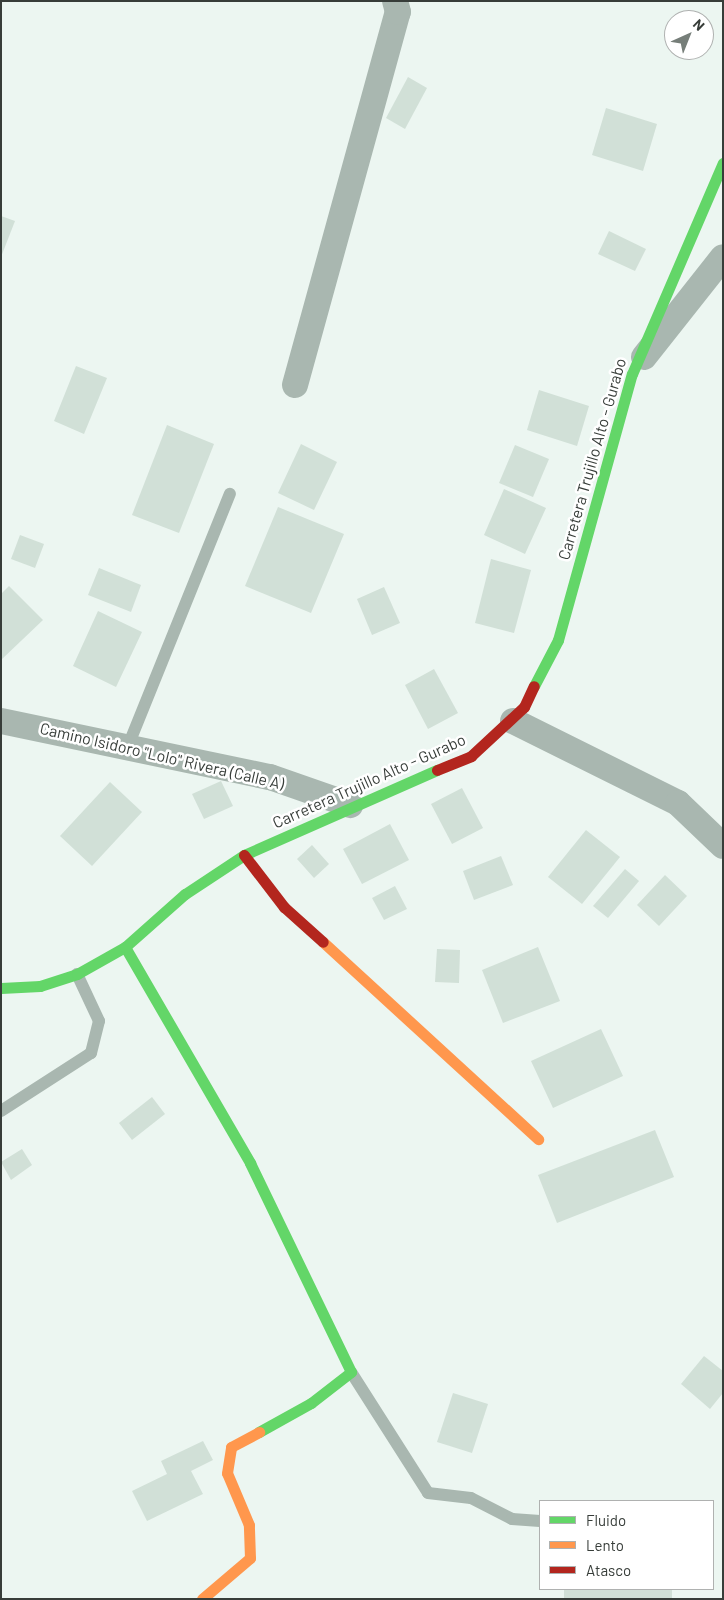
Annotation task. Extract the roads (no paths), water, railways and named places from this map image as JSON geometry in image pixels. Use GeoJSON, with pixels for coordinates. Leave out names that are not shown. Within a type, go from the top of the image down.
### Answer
{"type":"FeatureCollection","features":[{"type":"Feature","properties":{"kind":"street"},"geometry":{"type":"LineString","coordinates":[[295,385],[398,12],[395,1]]}},
{"type":"Feature","properties":{"kind":"street","name":"Carretera Trujillo Alto - Gurabo"},"geometry":{"type":"LineString","coordinates":[[1,988],[40,986],[77,974],[124,947],[185,894],[244,854],[350,805],[471,756],[513,721],[548,667],[558,640],[632,374],[723,163]]}},
{"type":"Feature","properties":{"kind":"street"},"geometry":{"type":"LineString","coordinates":[[632,374],[723,256]]}},
{"type":"Feature","properties":{"kind":"street","name":"Camino Isidoro \"Lolo\" Rivera (Calle A)"},"geometry":{"type":"LineString","coordinates":[[1,721],[270,777],[350,805]]}},
{"type":"Feature","properties":{"kind":"street"},"geometry":{"type":"LineString","coordinates":[[513,721],[678,802],[723,846]]}},
{"type":"Feature","properties":{"kind":"street"},"geometry":{"type":"LineString","coordinates":[[244,854],[284,907],[538,1139]]}},
{"type":"Feature","properties":{"kind":"street"},"geometry":{"type":"LineString","coordinates":[[124,947],[250,1163],[351,1372],[312,1403],[231,1447],[227,1473],[249,1525],[250,1558],[202,1599]]}},
{"type":"Feature","properties":{"kind":"lane"},"geometry":{"type":"LineString","coordinates":[[128,746],[230,494]]}},
{"type":"Feature","properties":{"kind":"lane"},"geometry":{"type":"LineString","coordinates":[[1,1111],[91,1053],[99,1021],[77,974]]}},
{"type":"Feature","properties":{"kind":"lane"},"geometry":{"type":"LineString","coordinates":[[351,1372],[428,1493],[471,1498],[512,1519],[539,1520]]}}]}
